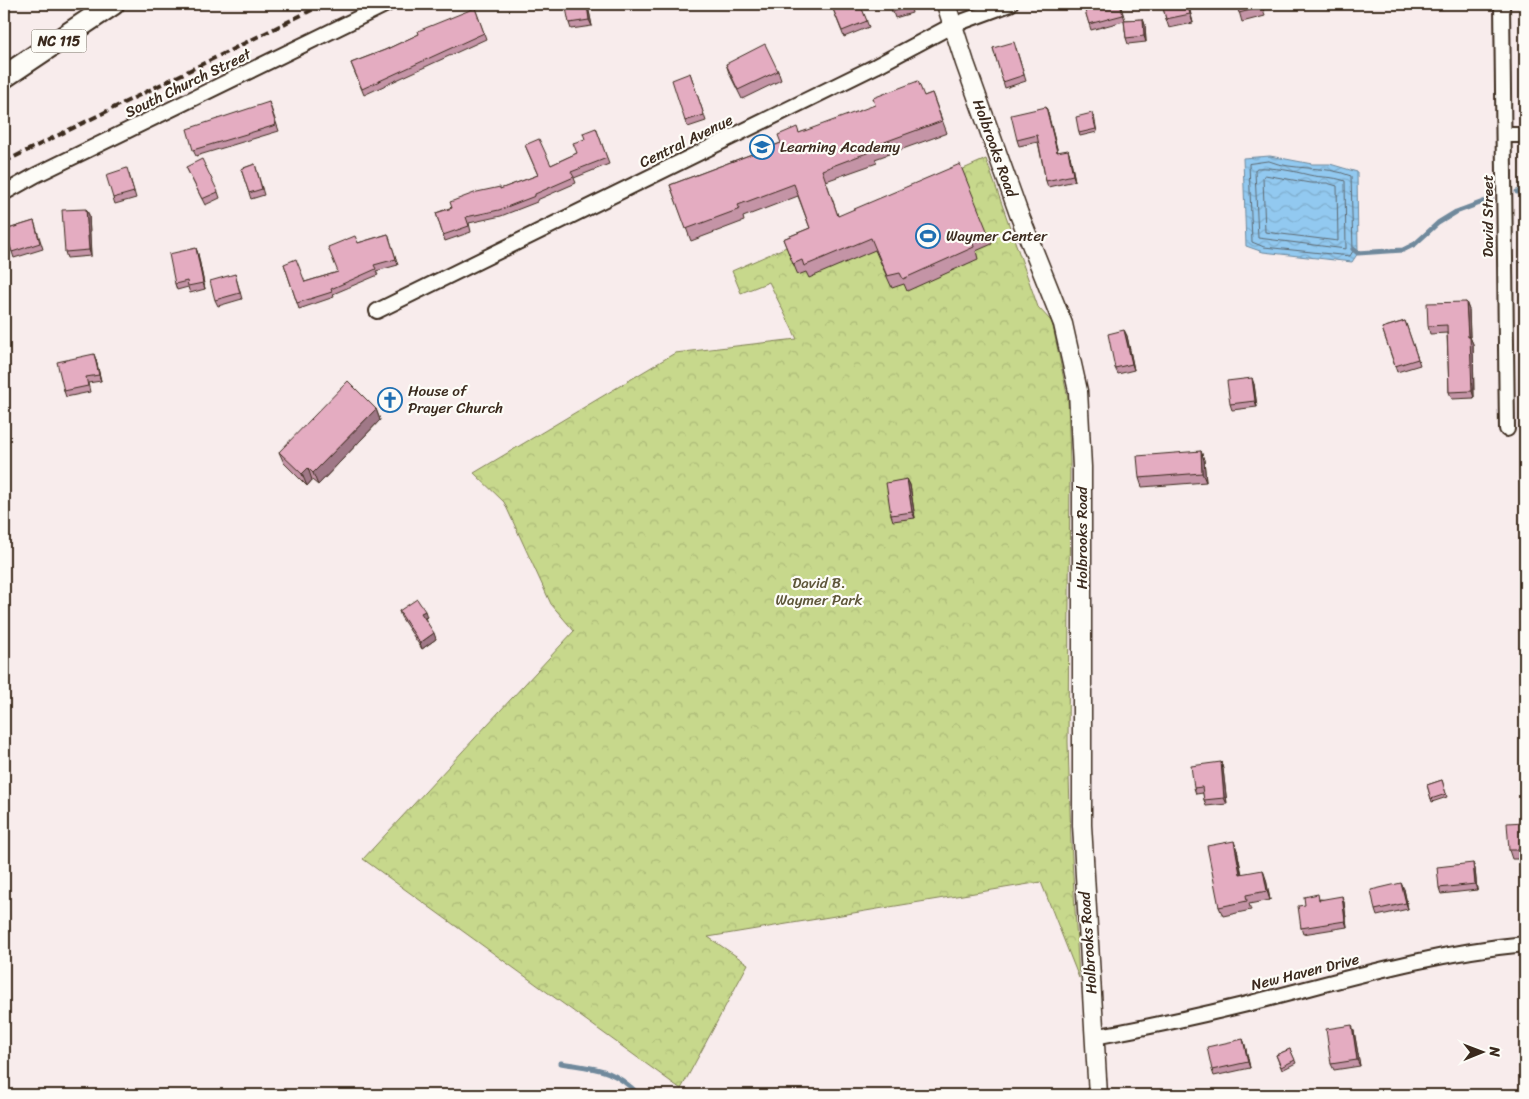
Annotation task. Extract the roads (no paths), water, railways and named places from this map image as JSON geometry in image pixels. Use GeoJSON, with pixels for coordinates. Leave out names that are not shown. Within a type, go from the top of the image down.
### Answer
{"type":"FeatureCollection","features":[{"type":"Feature","properties":{"kind":"main road","name":"NC 115"},"geometry":{"type":"LineString","coordinates":[[4,77],[113,4]]}},
{"type":"Feature","properties":{"kind":"street","name":"South Church Street"},"geometry":{"type":"LineString","coordinates":[[4,193],[36,175],[387,4]]}},
{"type":"Feature","properties":{"kind":"street","name":"Holbrooks Road"},"geometry":{"type":"LineString","coordinates":[[946,4],[964,63],[1019,214],[1063,324],[1078,390],[1082,467],[1082,831],[1098,1095]]}},
{"type":"Feature","properties":{"kind":"street","name":"Central Avenue"},"geometry":{"type":"LineString","coordinates":[[377,311],[876,66],[953,25],[1010,4]]}},
{"type":"Feature","properties":{"kind":"street","name":"David Street"},"geometry":{"type":"LineString","coordinates":[[1502,4],[1507,429]]}},
{"type":"Feature","properties":{"kind":"street"},"geometry":{"type":"LineString","coordinates":[[1504,135],[1525,135]]}},
{"type":"Feature","properties":{"kind":"street","name":"New Haven Drive"},"geometry":{"type":"LineString","coordinates":[[1094,1037],[1243,1005],[1310,986],[1444,956],[1525,944]]}},
{"type":"Feature","properties":{"kind":"water"},"geometry":{"type":"Polygon","coordinates":[[[1270,156],[1312,164],[1330,164],[1357,172],[1358,253],[1352,262],[1263,252],[1246,246],[1243,158],[1270,156]]]}},
{"type":"Feature","properties":{"kind":"waterway"},"geometry":{"type":"LineString","coordinates":[[1517,192],[1525,190]]}},
{"type":"Feature","properties":{"kind":"waterway"},"geometry":{"type":"LineString","coordinates":[[1353,249],[1358,253],[1403,250],[1415,244],[1438,223],[1456,212],[1491,199]]}},
{"type":"Feature","properties":{"kind":"waterway"},"geometry":{"type":"LineString","coordinates":[[561,1063],[604,1071],[621,1079],[639,1095]]}},
{"type":"Feature","properties":{"kind":"railway"},"geometry":{"type":"LineString","coordinates":[[4,162],[324,4]]}},
{"type":"Feature","properties":{"kind":"place","name":"Learning Academy"},"geometry":{"type":"Point","coordinates":[762,147]}},
{"type":"Feature","properties":{"kind":"place","name":"Waymer Center"},"geometry":{"type":"Point","coordinates":[928,236]}},
{"type":"Feature","properties":{"kind":"place","name":"House of Prayer Church"},"geometry":{"type":"Point","coordinates":[390,400]}},
{"type":"Feature","properties":{"kind":"park label","name":"David B. Waymer Park"},"geometry":{"type":"Point","coordinates":[819,592]}}]}
